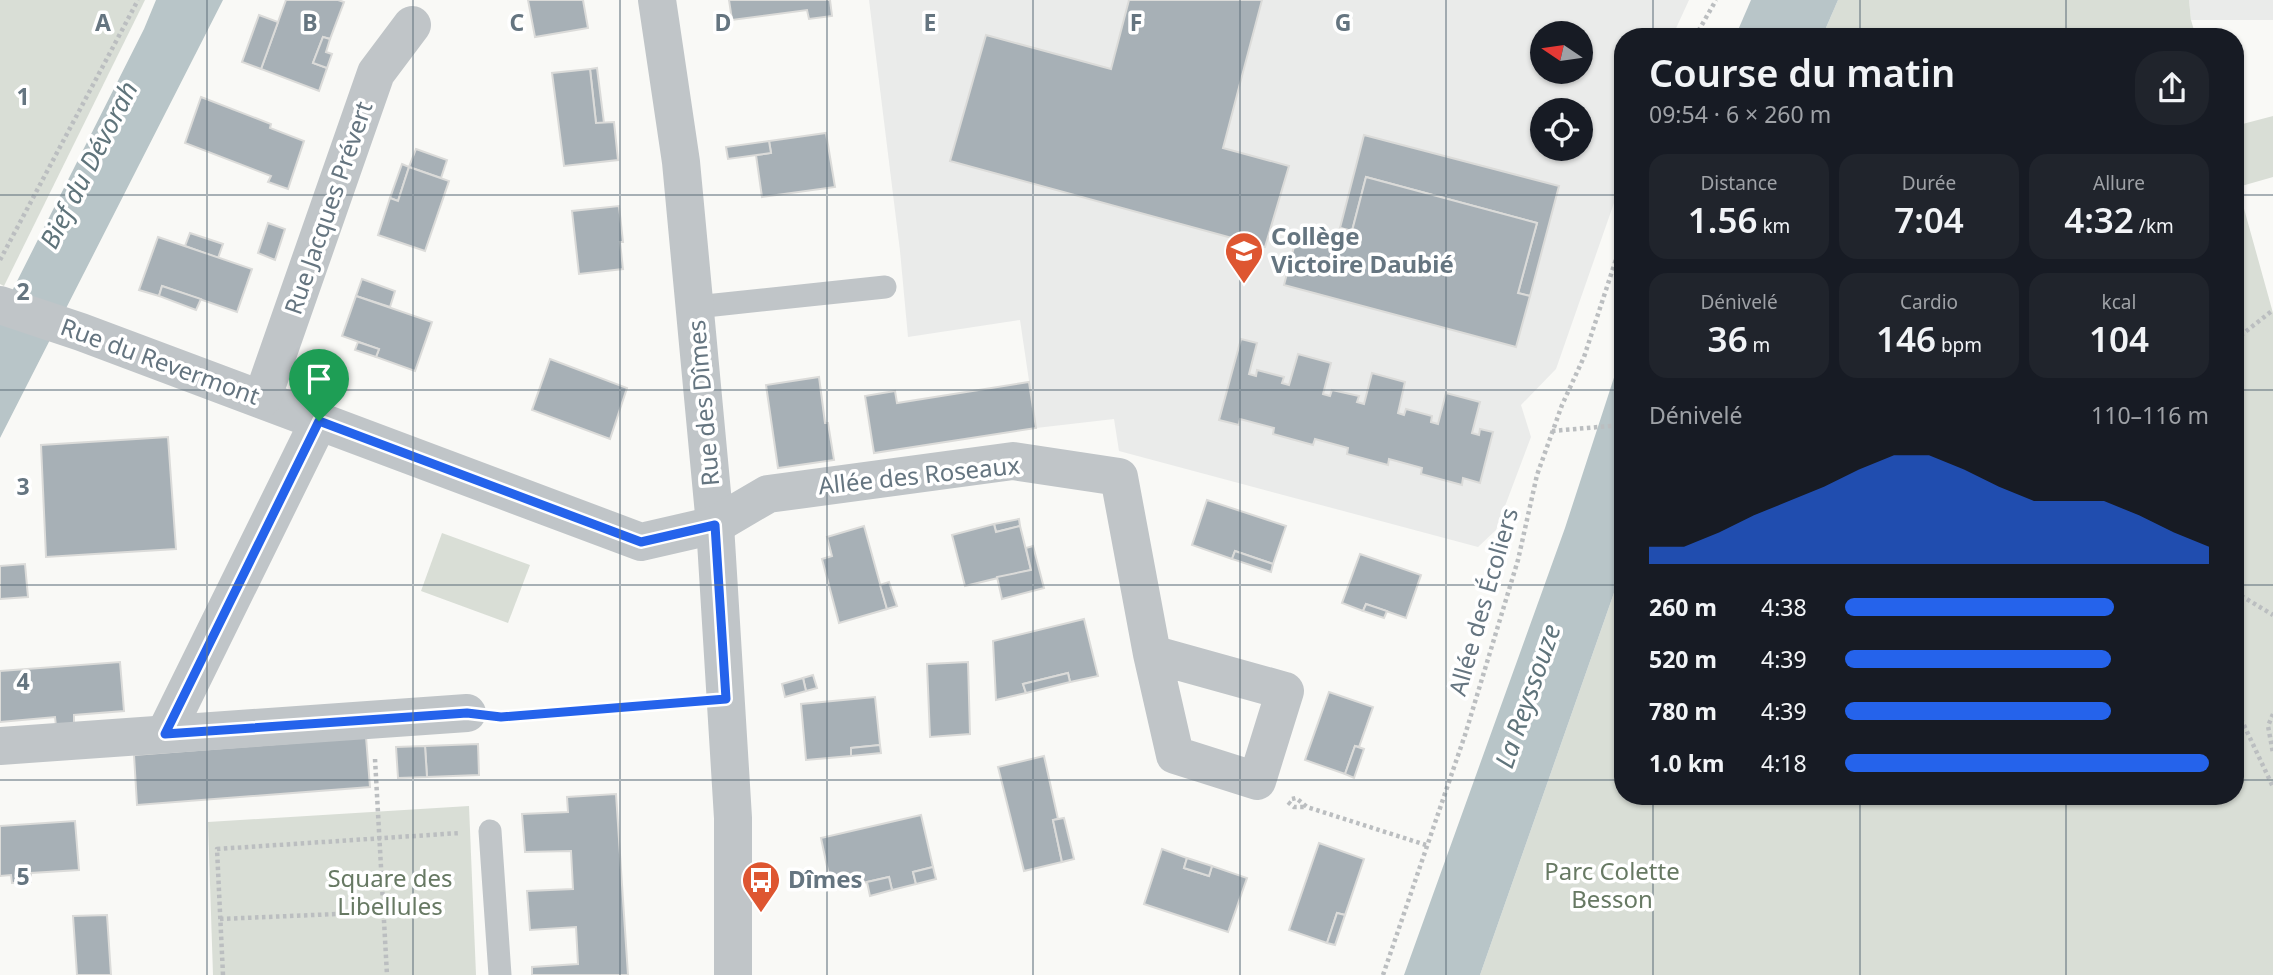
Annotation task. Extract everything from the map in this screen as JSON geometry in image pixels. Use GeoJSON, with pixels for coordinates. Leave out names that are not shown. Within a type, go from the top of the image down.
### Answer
{"type":"FeatureCollection","features":[{"type":"Feature","properties":{"kind":"street","name":"Rue des Dîmes"},"geometry":{"type":"LineString","coordinates":[[657,0],[681,162],[715,525],[733,818],[733,975]]}},
{"type":"Feature","properties":{"kind":"street","name":"Rue Jacques Prévert"},"geometry":{"type":"LineString","coordinates":[[262,399],[376,74],[411,25]]}},
{"type":"Feature","properties":{"kind":"street","name":"Rue du Revermont"},"geometry":{"type":"LineString","coordinates":[[0,305],[81,332],[641,542],[715,525]]}},
{"type":"Feature","properties":{"kind":"street"},"geometry":{"type":"LineString","coordinates":[[165,734],[319,421]]}},
{"type":"Feature","properties":{"kind":"street","name":"Allée des Roseaux"},"geometry":{"type":"LineString","coordinates":[[715,525],[768,494],[1013,461],[1119,477],[1152,654]]}},
{"type":"Feature","properties":{"kind":"street"},"geometry":{"type":"LineString","coordinates":[[0,746],[467,713]]}},
{"type":"Feature","properties":{"kind":"lane"},"geometry":{"type":"LineString","coordinates":[[696,307],[886,287]]}},
{"type":"Feature","properties":{"kind":"lane"},"geometry":{"type":"LineString","coordinates":[[490,831],[500,975]]}},
{"type":"Feature","properties":{"kind":"path"},"geometry":{"type":"LineString","coordinates":[[0,260],[138,0]]}},
{"type":"Feature","properties":{"kind":"path"},"geometry":{"type":"LineString","coordinates":[[1700,28],[1716,0]]}},
{"type":"Feature","properties":{"kind":"path","name":"Allée des Écoliers"},"geometry":{"type":"LineString","coordinates":[[1383,975],[1489,657],[1518,560],[1537,475],[1552,431],[1584,357],[1614,265]]}},
{"type":"Feature","properties":{"kind":"path"},"geometry":{"type":"LineString","coordinates":[[2244,333],[2273,310]]}},
{"type":"Feature","properties":{"kind":"path"},"geometry":{"type":"LineString","coordinates":[[1552,431],[1614,426]]}},
{"type":"Feature","properties":{"kind":"path"},"geometry":{"type":"LineString","coordinates":[[2244,597],[2273,615]]}},
{"type":"Feature","properties":{"kind":"path"},"geometry":{"type":"LineString","coordinates":[[467,713],[501,717],[726,699]]}},
{"type":"Feature","properties":{"kind":"path"},"geometry":{"type":"LineString","coordinates":[[2273,714],[2268,726],[2273,752]]}},
{"type":"Feature","properties":{"kind":"path"},"geometry":{"type":"LineString","coordinates":[[2244,725],[2273,787]]}},
{"type":"Feature","properties":{"kind":"path"},"geometry":{"type":"LineString","coordinates":[[377,798],[387,975]]}},
{"type":"Feature","properties":{"kind":"path"},"geometry":{"type":"LineString","coordinates":[[1307,807],[1426,845]]}},
{"type":"Feature","properties":{"kind":"path"},"geometry":{"type":"LineString","coordinates":[[223,975],[217,849],[490,831]]}},
{"type":"Feature","properties":{"kind":"path"},"geometry":{"type":"LineString","coordinates":[[220,919],[384,912]]}},
{"type":"Feature","properties":{"kind":"shaded area","name":"Collège Victoire Daubié"},"geometry":{"type":"Polygon","coordinates":[[[869,0],[1689,0],[1676,28],[1614,28],[1614,203],[1556,369],[1521,405],[1531,437],[1496,530],[1478,547],[1119,451],[1114,419],[1036,428],[1020,320],[908,337],[869,0]]]}},
{"type":"Feature","properties":{"kind":"shaded area"},"geometry":{"type":"Polygon","coordinates":[[[2189,0],[2273,0],[2273,20],[2191,20],[2189,0]]]}},
{"type":"Feature","properties":{"kind":"green space"},"geometry":{"type":"Polygon","coordinates":[[[0,0],[145,0],[4,286],[0,284],[0,0]]]}},
{"type":"Feature","properties":{"kind":"green space"},"geometry":{"type":"Polygon","coordinates":[[[1838,0],[2189,0],[2193,28],[1826,28],[1838,0]]]}},
{"type":"Feature","properties":{"kind":"green space","name":"Parc Colette Besson"},"geometry":{"type":"Polygon","coordinates":[[[2273,116],[2273,177],[2244,185],[2244,124],[2273,116]]]}},
{"type":"Feature","properties":{"kind":"green space","name":"Parc Colette Besson"},"geometry":{"type":"Polygon","coordinates":[[[2244,209],[2273,313],[2273,975],[1480,975],[1614,593],[1614,805],[2244,805],[2244,209]]]}},
{"type":"Feature","properties":{"kind":"green space"},"geometry":{"type":"Polygon","coordinates":[[[442,533],[530,565],[508,623],[421,591],[442,533]]]}},
{"type":"Feature","properties":{"kind":"green space","name":"Square des Libellules"},"geometry":{"type":"Polygon","coordinates":[[[469,806],[476,975],[213,975],[208,822],[469,806]]]}},
{"type":"Feature","properties":{"kind":"water","name":"Bief du Dévorah"},"geometry":{"type":"Polygon","coordinates":[[[156,0],[223,0],[0,438],[0,315],[144,29],[156,0]]]}},
{"type":"Feature","properties":{"kind":"water"},"geometry":{"type":"Polygon","coordinates":[[[1751,0],[1838,0],[1826,28],[1739,28],[1751,0]]]}},
{"type":"Feature","properties":{"kind":"water","name":"La Reyssouze"},"geometry":{"type":"Polygon","coordinates":[[[1614,378],[1614,593],[1480,975],[1404,975],[1565,528],[1614,378]]]}},
{"type":"Feature","properties":{"kind":"building"},"geometry":{"type":"Polygon","coordinates":[[[286,0],[344,2],[330,39],[323,37],[313,63],[327,68],[319,91],[261,69],[286,0]]]}},
{"type":"Feature","properties":{"kind":"building"},"geometry":{"type":"Polygon","coordinates":[[[528,0],[583,0],[588,28],[535,37],[528,0]]]}},
{"type":"Feature","properties":{"kind":"building"},"geometry":{"type":"Polygon","coordinates":[[[729,0],[830,0],[832,16],[809,19],[807,10],[732,20],[729,0]]]}},
{"type":"Feature","properties":{"kind":"building"},"geometry":{"type":"Polygon","coordinates":[[[1129,0],[1262,0],[1223,148],[1289,166],[1265,247],[950,161],[986,35],[1111,69],[1129,0]]]}},
{"type":"Feature","properties":{"kind":"building"},"geometry":{"type":"Polygon","coordinates":[[[259,15],[278,22],[261,69],[242,62],[259,15]]]}},
{"type":"Feature","properties":{"kind":"building"},"geometry":{"type":"Polygon","coordinates":[[[323,37],[330,39],[326,52],[332,54],[327,68],[313,63],[323,37]]]}},
{"type":"Feature","properties":{"kind":"building"},"geometry":{"type":"Polygon","coordinates":[[[597,68],[604,123],[596,123],[590,69],[597,68]]]}},
{"type":"Feature","properties":{"kind":"building"},"geometry":{"type":"Polygon","coordinates":[[[590,69],[596,123],[614,122],[618,160],[564,166],[552,73],[590,69]]]}},
{"type":"Feature","properties":{"kind":"building"},"geometry":{"type":"Polygon","coordinates":[[[201,97],[271,124],[270,128],[304,141],[288,189],[268,182],[271,176],[185,143],[201,97]]]}},
{"type":"Feature","properties":{"kind":"building"},"geometry":{"type":"Polygon","coordinates":[[[826,133],[835,187],[762,197],[756,155],[771,153],[769,141],[826,133]]]}},
{"type":"Feature","properties":{"kind":"building"},"geometry":{"type":"Polygon","coordinates":[[[1364,135],[1559,186],[1530,296],[1518,293],[1537,223],[1366,177],[1352,231],[1340,228],[1364,135]]]}},
{"type":"Feature","properties":{"kind":"building"},"geometry":{"type":"Polygon","coordinates":[[[769,141],[771,153],[728,159],[726,147],[769,141]]]}},
{"type":"Feature","properties":{"kind":"building"},"geometry":{"type":"Polygon","coordinates":[[[416,149],[447,160],[441,178],[409,167],[416,149]]]}},
{"type":"Feature","properties":{"kind":"building"},"geometry":{"type":"Polygon","coordinates":[[[402,164],[409,167],[398,201],[390,198],[402,164]]]}},
{"type":"Feature","properties":{"kind":"building"},"geometry":{"type":"Polygon","coordinates":[[[409,167],[449,181],[425,251],[378,235],[390,198],[398,201],[409,167]]]}},
{"type":"Feature","properties":{"kind":"building"},"geometry":{"type":"Polygon","coordinates":[[[1366,177],[1537,223],[1518,293],[1530,296],[1516,347],[1284,285],[1297,235],[1336,245],[1340,228],[1352,231],[1366,177]]]}},
{"type":"Feature","properties":{"kind":"building"},"geometry":{"type":"Polygon","coordinates":[[[619,206],[623,269],[579,274],[572,211],[619,206]]]}},
{"type":"Feature","properties":{"kind":"building"},"geometry":{"type":"Polygon","coordinates":[[[268,223],[285,229],[275,260],[258,253],[268,223]]]}},
{"type":"Feature","properties":{"kind":"building"},"geometry":{"type":"Polygon","coordinates":[[[190,233],[223,244],[218,258],[185,246],[190,233]]]}},
{"type":"Feature","properties":{"kind":"building"},"geometry":{"type":"Polygon","coordinates":[[[158,237],[252,269],[237,312],[162,286],[159,296],[139,290],[158,237]]]}},
{"type":"Feature","properties":{"kind":"building"},"geometry":{"type":"Polygon","coordinates":[[[362,279],[395,291],[390,307],[356,296],[362,279]]]}},
{"type":"Feature","properties":{"kind":"building"},"geometry":{"type":"Polygon","coordinates":[[[162,286],[201,299],[196,310],[159,296],[162,286]]]}},
{"type":"Feature","properties":{"kind":"building"},"geometry":{"type":"Polygon","coordinates":[[[356,296],[432,322],[415,371],[376,357],[379,349],[342,336],[356,296]]]}},
{"type":"Feature","properties":{"kind":"building"},"geometry":{"type":"Polygon","coordinates":[[[1241,339],[1257,343],[1249,374],[1256,376],[1257,370],[1284,377],[1282,383],[1289,385],[1298,354],[1331,363],[1323,394],[1330,396],[1332,390],[1359,396],[1357,402],[1364,404],[1372,373],[1405,382],[1398,413],[1404,415],[1406,409],[1432,416],[1431,422],[1438,424],[1446,393],[1480,402],[1472,433],[1479,435],[1480,429],[1493,432],[1480,483],[1463,478],[1462,485],[1421,474],[1422,468],[1389,459],[1388,465],[1347,454],[1348,448],[1315,439],[1313,445],[1273,434],[1274,428],[1240,419],[1239,425],[1219,420],[1241,339]]]}},
{"type":"Feature","properties":{"kind":"building"},"geometry":{"type":"Polygon","coordinates":[[[358,342],[379,349],[376,357],[355,350],[358,342]]]}},
{"type":"Feature","properties":{"kind":"building"},"geometry":{"type":"Polygon","coordinates":[[[550,359],[627,388],[610,439],[532,410],[550,359]]]}},
{"type":"Feature","properties":{"kind":"building"},"geometry":{"type":"Polygon","coordinates":[[[819,377],[825,423],[828,423],[834,460],[778,468],[766,385],[819,377]]]}},
{"type":"Feature","properties":{"kind":"building"},"geometry":{"type":"Polygon","coordinates":[[[1029,382],[1036,428],[874,453],[865,396],[895,391],[897,403],[1029,382]]]}},
{"type":"Feature","properties":{"kind":"building"},"geometry":{"type":"Polygon","coordinates":[[[168,437],[176,549],[46,557],[41,445],[168,437]]]}},
{"type":"Feature","properties":{"kind":"building"},"geometry":{"type":"Polygon","coordinates":[[[1207,500],[1286,526],[1273,564],[1235,551],[1232,559],[1192,545],[1207,500]]]}},
{"type":"Feature","properties":{"kind":"building"},"geometry":{"type":"Polygon","coordinates":[[[1019,519],[1020,526],[996,532],[994,524],[1019,519]]]}},
{"type":"Feature","properties":{"kind":"building"},"geometry":{"type":"Polygon","coordinates":[[[994,524],[996,532],[1020,526],[1031,570],[965,586],[952,535],[994,524]]]}},
{"type":"Feature","properties":{"kind":"building"},"geometry":{"type":"Polygon","coordinates":[[[864,526],[887,609],[839,623],[822,559],[832,556],[827,537],[864,526]]]}},
{"type":"Feature","properties":{"kind":"building"},"geometry":{"type":"Polygon","coordinates":[[[1033,546],[1044,588],[1002,599],[997,577],[1031,570],[1026,548],[1033,546]]]}},
{"type":"Feature","properties":{"kind":"building"},"geometry":{"type":"Polygon","coordinates":[[[1235,551],[1273,564],[1271,572],[1232,559],[1235,551]]]}},
{"type":"Feature","properties":{"kind":"building"},"geometry":{"type":"Polygon","coordinates":[[[1360,554],[1421,575],[1406,618],[1366,604],[1363,611],[1342,603],[1360,554]]]}},
{"type":"Feature","properties":{"kind":"building"},"geometry":{"type":"Polygon","coordinates":[[[25,564],[28,597],[0,599],[0,566],[25,564]]]}},
{"type":"Feature","properties":{"kind":"building"},"geometry":{"type":"Polygon","coordinates":[[[889,582],[897,606],[887,609],[880,585],[889,582]]]}},
{"type":"Feature","properties":{"kind":"building"},"geometry":{"type":"Polygon","coordinates":[[[1366,604],[1387,611],[1384,618],[1363,611],[1366,604]]]}},
{"type":"Feature","properties":{"kind":"building"},"geometry":{"type":"Polygon","coordinates":[[[1084,619],[1098,676],[1070,682],[1068,673],[1023,684],[1026,693],[996,700],[993,641],[1084,619]]]}},
{"type":"Feature","properties":{"kind":"building"},"geometry":{"type":"Polygon","coordinates":[[[120,662],[124,711],[74,715],[74,724],[56,726],[55,717],[0,722],[0,671],[120,662]]]}},
{"type":"Feature","properties":{"kind":"building"},"geometry":{"type":"Polygon","coordinates":[[[968,662],[970,734],[930,737],[927,664],[968,662]]]}},
{"type":"Feature","properties":{"kind":"building"},"geometry":{"type":"Polygon","coordinates":[[[1068,673],[1070,682],[1026,693],[1023,684],[1068,673]]]}},
{"type":"Feature","properties":{"kind":"building"},"geometry":{"type":"Polygon","coordinates":[[[813,675],[817,688],[806,691],[803,678],[813,675]]]}},
{"type":"Feature","properties":{"kind":"building"},"geometry":{"type":"Polygon","coordinates":[[[803,678],[806,691],[785,697],[782,684],[803,678]]]}},
{"type":"Feature","properties":{"kind":"building"},"geometry":{"type":"Polygon","coordinates":[[[1329,692],[1373,707],[1359,747],[1355,746],[1345,774],[1305,760],[1329,692]]]}},
{"type":"Feature","properties":{"kind":"building"},"geometry":{"type":"Polygon","coordinates":[[[875,697],[880,745],[851,748],[851,756],[806,760],[801,704],[875,697]]]}},
{"type":"Feature","properties":{"kind":"building"},"geometry":{"type":"Polygon","coordinates":[[[366,737],[370,787],[137,805],[134,755],[366,737]]]}},
{"type":"Feature","properties":{"kind":"building"},"geometry":{"type":"Polygon","coordinates":[[[478,744],[479,775],[427,777],[425,746],[478,744]]]}},
{"type":"Feature","properties":{"kind":"building"},"geometry":{"type":"Polygon","coordinates":[[[880,745],[881,753],[851,756],[851,748],[880,745]]]}},
{"type":"Feature","properties":{"kind":"building"},"geometry":{"type":"Polygon","coordinates":[[[425,746],[427,777],[398,778],[396,747],[425,746]]]}},
{"type":"Feature","properties":{"kind":"building"},"geometry":{"type":"Polygon","coordinates":[[[1355,746],[1364,749],[1354,778],[1345,774],[1355,746]]]}},
{"type":"Feature","properties":{"kind":"building"},"geometry":{"type":"Polygon","coordinates":[[[1044,756],[1058,819],[1053,820],[1062,862],[1024,871],[998,767],[1044,756]]]}},
{"type":"Feature","properties":{"kind":"building"},"geometry":{"type":"Polygon","coordinates":[[[616,794],[628,975],[532,975],[532,967],[578,964],[576,927],[530,930],[527,891],[573,889],[571,851],[525,852],[522,814],[568,812],[567,797],[616,794]]]}},
{"type":"Feature","properties":{"kind":"building"},"geometry":{"type":"Polygon","coordinates":[[[921,815],[933,867],[913,872],[916,884],[892,890],[889,877],[832,890],[821,838],[921,815]]]}},
{"type":"Feature","properties":{"kind":"building"},"geometry":{"type":"Polygon","coordinates":[[[1064,818],[1074,859],[1062,862],[1053,820],[1064,818]]]}},
{"type":"Feature","properties":{"kind":"building"},"geometry":{"type":"Polygon","coordinates":[[[75,821],[79,870],[31,873],[31,882],[12,883],[11,875],[0,876],[0,826],[75,821]]]}},
{"type":"Feature","properties":{"kind":"building"},"geometry":{"type":"Polygon","coordinates":[[[1319,843],[1364,859],[1345,915],[1337,913],[1327,943],[1289,930],[1319,843]]]}},
{"type":"Feature","properties":{"kind":"building"},"geometry":{"type":"Polygon","coordinates":[[[1162,849],[1187,858],[1184,868],[1209,876],[1212,866],[1247,878],[1228,932],[1144,904],[1162,849]]]}},
{"type":"Feature","properties":{"kind":"building"},"geometry":{"type":"Polygon","coordinates":[[[1187,858],[1212,866],[1209,876],[1184,868],[1187,858]]]}},
{"type":"Feature","properties":{"kind":"building"},"geometry":{"type":"Polygon","coordinates":[[[933,867],[936,879],[916,884],[913,872],[933,867]]]}},
{"type":"Feature","properties":{"kind":"building"},"geometry":{"type":"Polygon","coordinates":[[[889,877],[892,890],[870,896],[867,882],[889,877]]]}},
{"type":"Feature","properties":{"kind":"building"},"geometry":{"type":"Polygon","coordinates":[[[1337,913],[1345,915],[1335,945],[1327,943],[1337,913]]]}},
{"type":"Feature","properties":{"kind":"building"},"geometry":{"type":"Polygon","coordinates":[[[107,915],[111,975],[77,975],[73,916],[107,915]]]}},
{"type":"Feature","properties":{"kind":"place","name":"Collège Victoire Daubié"},"geometry":{"type":"Point","coordinates":[1244,285]}},
{"type":"Feature","properties":{"kind":"place","name":"Dîmes"},"geometry":{"type":"Point","coordinates":[761,914]}},
{"type":"Feature","properties":{"kind":"route"},"geometry":{"type":"LineString","coordinates":[[319,421],[641,542],[715,525],[726,699],[501,717],[467,713],[165,734],[319,421]]}}]}
